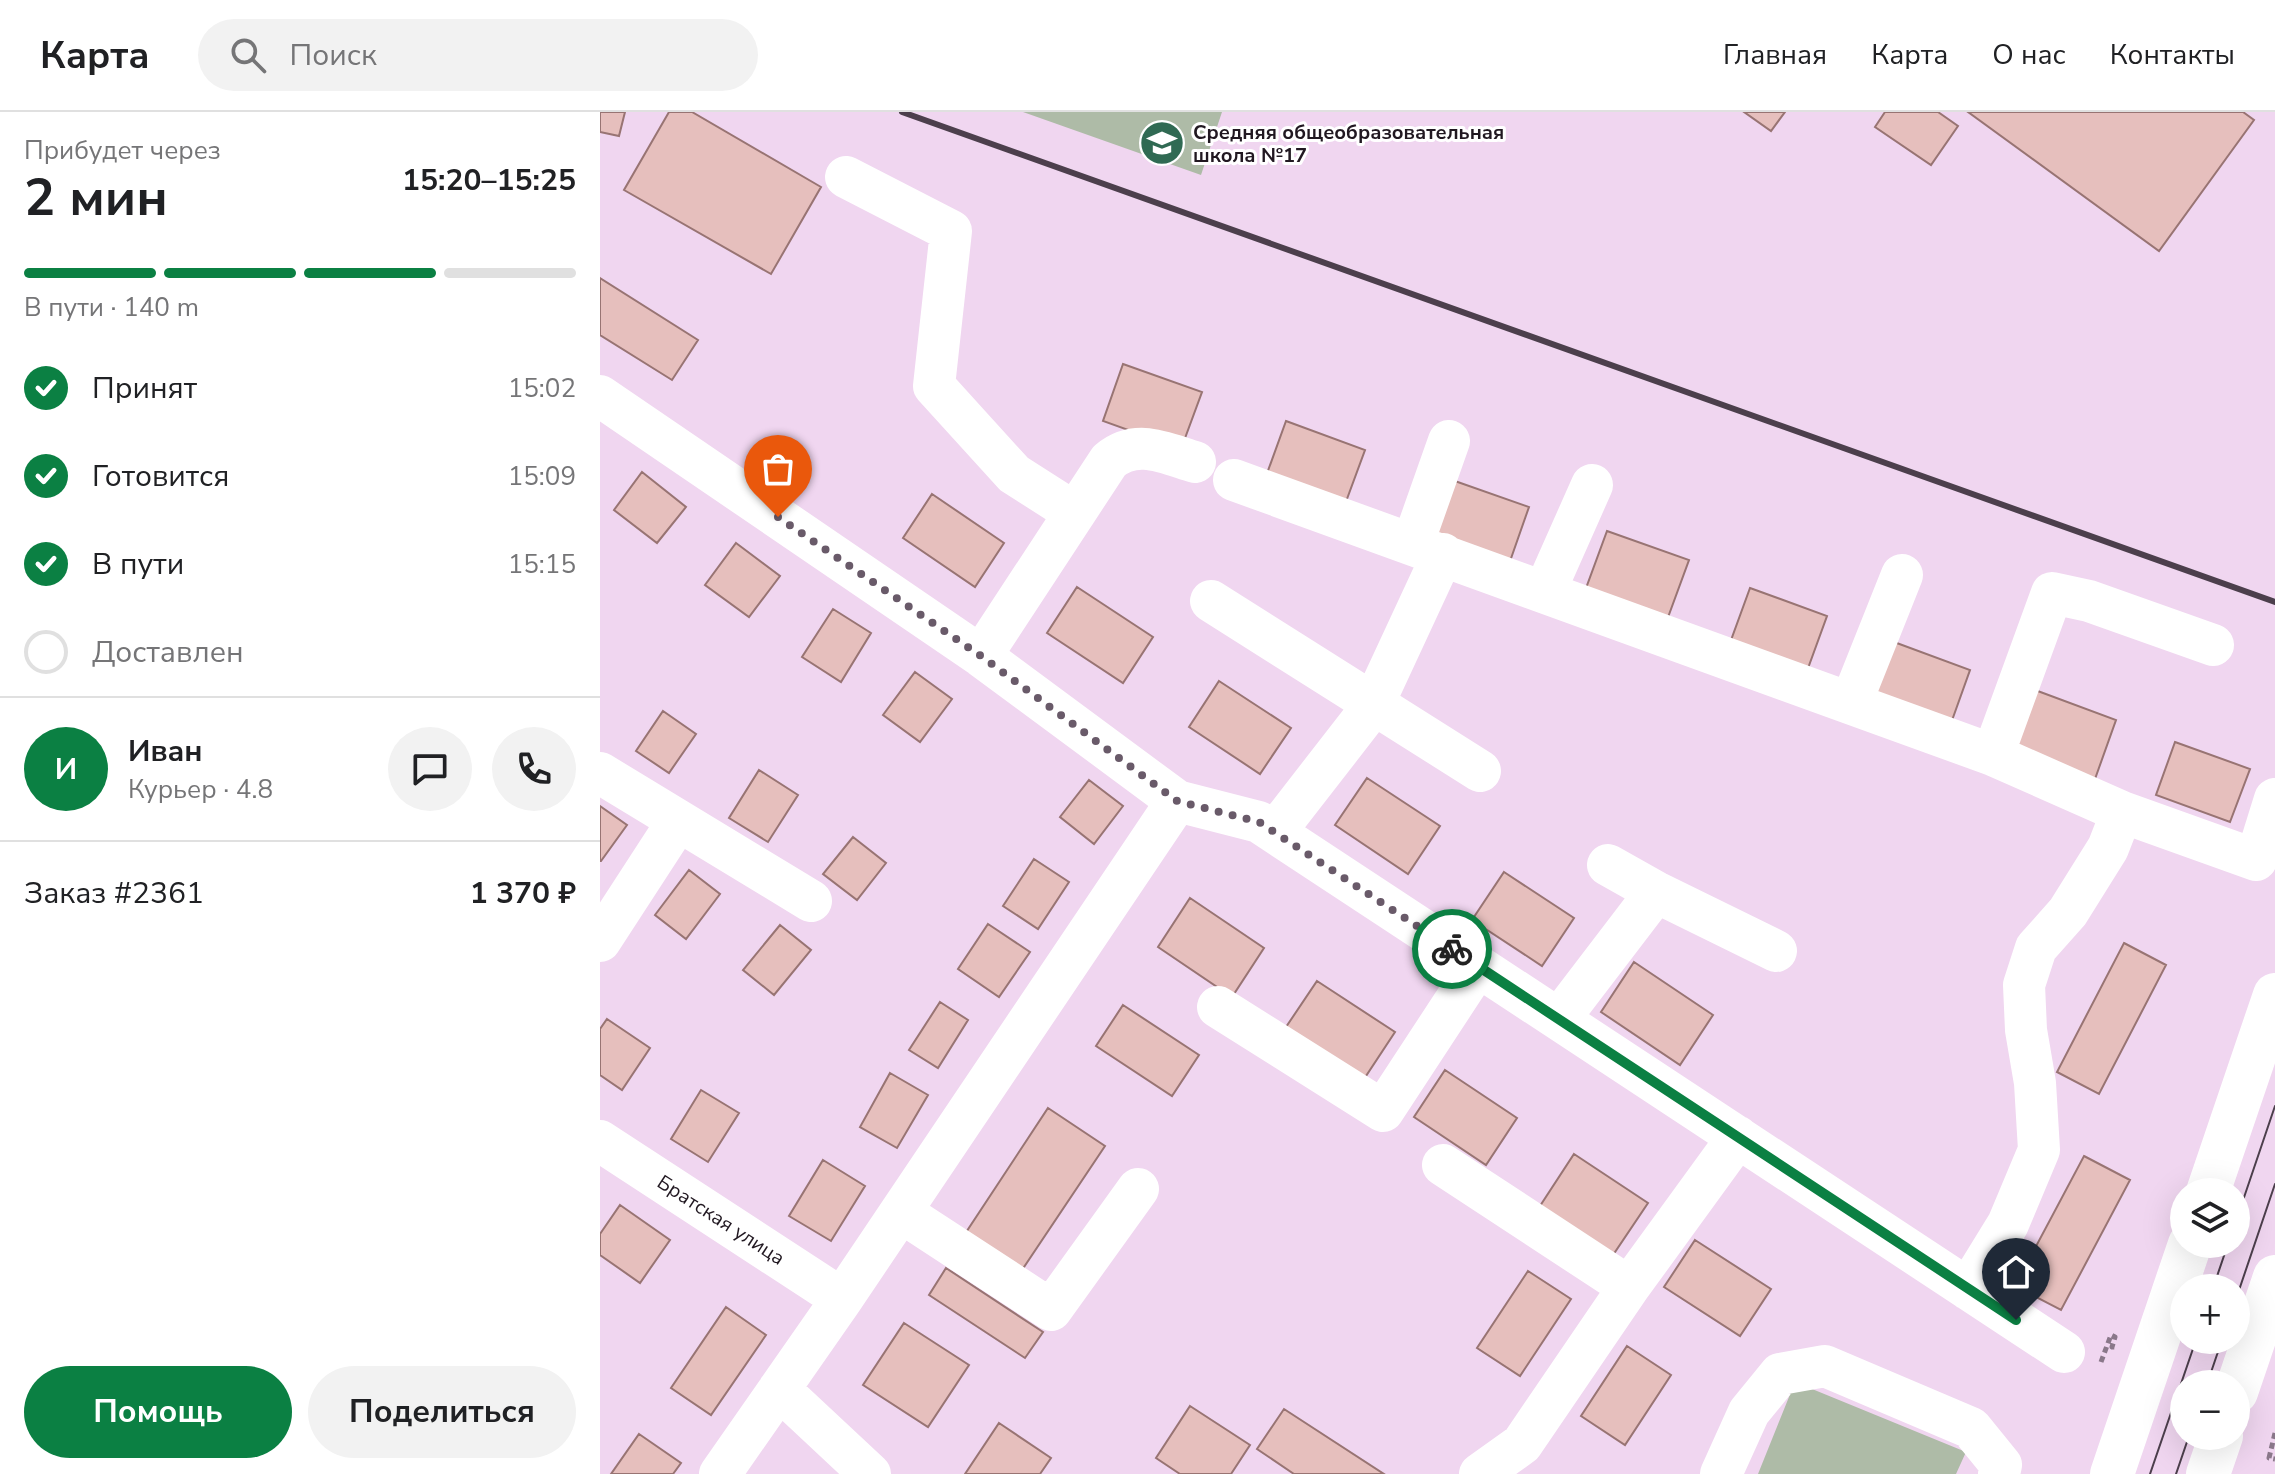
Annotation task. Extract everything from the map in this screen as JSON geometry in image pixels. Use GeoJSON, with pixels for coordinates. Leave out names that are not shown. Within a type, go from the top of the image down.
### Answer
{"type":"FeatureCollection","features":[{"type":"Feature","properties":{"kind":"main road"},"geometry":{"type":"LineString","coordinates":[[2213,1178],[2275,995]]}},
{"type":"Feature","properties":{"kind":"main road"},"geometry":{"type":"LineString","coordinates":[[2112,1474],[2185,1258]]}},
{"type":"Feature","properties":{"kind":"main road"},"geometry":{"type":"LineString","coordinates":[[2243,1370],[2275,1277]]}},
{"type":"Feature","properties":{"kind":"main road"},"geometry":{"type":"LineString","coordinates":[[2208,1474],[2216,1450]]}},
{"type":"Feature","properties":{"kind":"street"},"geometry":{"type":"LineString","coordinates":[[846,177],[951,231],[934,386],[1014,474],[1075,513]]}},
{"type":"Feature","properties":{"kind":"street"},"geometry":{"type":"LineString","coordinates":[[600,396],[981,656],[1177,801],[1259,822],[1968,1289],[2082,1360]]}},
{"type":"Feature","properties":{"kind":"street"},"geometry":{"type":"LineString","coordinates":[[1275,832],[1372,707],[1428,548],[1449,441]]}},
{"type":"Feature","properties":{"kind":"street"},"geometry":{"type":"LineString","coordinates":[[981,656],[1109,461],[1121,451],[1142,447],[1195,462]]}},
{"type":"Feature","properties":{"kind":"street"},"geometry":{"type":"LineString","coordinates":[[1234,480],[1993,755],[2122,812],[2256,860],[2275,799]]}},
{"type":"Feature","properties":{"kind":"street"},"geometry":{"type":"LineString","coordinates":[[1545,591],[1592,485]]}},
{"type":"Feature","properties":{"kind":"street"},"geometry":{"type":"LineString","coordinates":[[1851,703],[1902,575]]}},
{"type":"Feature","properties":{"kind":"street"},"geometry":{"type":"LineString","coordinates":[[1993,755],[2052,593],[2089,601],[2213,645]]}},
{"type":"Feature","properties":{"kind":"street"},"geometry":{"type":"LineString","coordinates":[[1211,601],[1480,771]]}},
{"type":"Feature","properties":{"kind":"street"},"geometry":{"type":"LineString","coordinates":[[600,773],[811,901]]}},
{"type":"Feature","properties":{"kind":"street"},"geometry":{"type":"LineString","coordinates":[[720,1474],[842,1299],[1177,801]]}},
{"type":"Feature","properties":{"kind":"street"},"geometry":{"type":"LineString","coordinates":[[1968,1289],[2008,1224],[2039,1150],[2024,985],[2036,948],[2076,899],[2108,848],[2122,812]]}},
{"type":"Feature","properties":{"kind":"street"},"geometry":{"type":"LineString","coordinates":[[600,941],[678,821]]}},
{"type":"Feature","properties":{"kind":"street"},"geometry":{"type":"LineString","coordinates":[[1608,865],[1776,951]]}},
{"type":"Feature","properties":{"kind":"street"},"geometry":{"type":"LineString","coordinates":[[1559,1019],[1656,892]]}},
{"type":"Feature","properties":{"kind":"street"},"geometry":{"type":"LineString","coordinates":[[1218,1007],[1383,1111],[1478,966]]}},
{"type":"Feature","properties":{"kind":"street"},"geometry":{"type":"LineString","coordinates":[[1480,1474],[1522,1444],[1629,1287],[1738,1137]]}},
{"type":"Feature","properties":{"kind":"street","name":"Братская улица"},"geometry":{"type":"LineString","coordinates":[[600,1141],[842,1299]]}},
{"type":"Feature","properties":{"kind":"street"},"geometry":{"type":"LineString","coordinates":[[1443,1165],[1629,1287]]}},
{"type":"Feature","properties":{"kind":"street"},"geometry":{"type":"LineString","coordinates":[[901,1212],[1051,1310],[1138,1189]]}},
{"type":"Feature","properties":{"kind":"street"},"geometry":{"type":"LineString","coordinates":[[1721,1474],[1749,1412],[1780,1374],[1825,1366],[1971,1428],[2001,1465],[1999,1474]]}},
{"type":"Feature","properties":{"kind":"street"},"geometry":{"type":"LineString","coordinates":[[779,1389],[870,1474]]}},
{"type":"Feature","properties":{"kind":"path"},"geometry":{"type":"LineString","coordinates":[[2082,1360],[2111,1335],[2115,1337],[2112,1347],[2116,1347]]}},
{"type":"Feature","properties":{"kind":"path"},"geometry":{"type":"LineString","coordinates":[[2275,1433],[2269,1458],[2275,1459]]}},
{"type":"Feature","properties":{"kind":"green space","name":"Средняя общеобразовательная школа №17"},"geometry":{"type":"Polygon","coordinates":[[[1023,112],[1222,112],[1201,175],[1023,112]]]}},
{"type":"Feature","properties":{"kind":"green space"},"geometry":{"type":"Polygon","coordinates":[[[1795,1382],[1966,1452],[1956,1474],[1758,1474],[1795,1382]]]}},
{"type":"Feature","properties":{"kind":"building"},"geometry":{"type":"Polygon","coordinates":[[[600,112],[625,112],[619,136],[600,132],[600,112]]]}},
{"type":"Feature","properties":{"kind":"building"},"geometry":{"type":"Polygon","coordinates":[[[669,112],[692,112],[821,187],[771,274],[624,190],[669,112]]]}},
{"type":"Feature","properties":{"kind":"building"},"geometry":{"type":"Polygon","coordinates":[[[1744,112],[1785,112],[1771,131],[1744,112]]]}},
{"type":"Feature","properties":{"kind":"building"},"geometry":{"type":"Polygon","coordinates":[[[1885,112],[1938,112],[1958,126],[1931,165],[1875,127],[1885,112]]]}},
{"type":"Feature","properties":{"kind":"building"},"geometry":{"type":"Polygon","coordinates":[[[1968,112],[2243,112],[2254,120],[2159,251],[1968,112]]]}},
{"type":"Feature","properties":{"kind":"building"},"geometry":{"type":"Polygon","coordinates":[[[600,278],[698,340],[672,380],[600,335],[600,278]]]}},
{"type":"Feature","properties":{"kind":"building"},"geometry":{"type":"Polygon","coordinates":[[[1123,364],[1202,392],[1181,449],[1103,421],[1123,364]]]}},
{"type":"Feature","properties":{"kind":"building"},"geometry":{"type":"Polygon","coordinates":[[[1286,421],[1365,450],[1344,507],[1265,479],[1286,421]]]}},
{"type":"Feature","properties":{"kind":"building"},"geometry":{"type":"Polygon","coordinates":[[[642,472],[686,507],[657,543],[614,510],[642,472]]]}},
{"type":"Feature","properties":{"kind":"building"},"geometry":{"type":"Polygon","coordinates":[[[1452,480],[1529,507],[1508,567],[1431,539],[1452,480]]]}},
{"type":"Feature","properties":{"kind":"building"},"geometry":{"type":"Polygon","coordinates":[[[932,494],[1004,543],[975,587],[903,538],[932,494]]]}},
{"type":"Feature","properties":{"kind":"building"},"geometry":{"type":"Polygon","coordinates":[[[1607,531],[1689,560],[1667,620],[1585,591],[1607,531]]]}},
{"type":"Feature","properties":{"kind":"building"},"geometry":{"type":"Polygon","coordinates":[[[736,543],[780,576],[749,617],[705,585],[736,543]]]}},
{"type":"Feature","properties":{"kind":"building"},"geometry":{"type":"Polygon","coordinates":[[[1077,587],[1153,637],[1123,683],[1047,633],[1077,587]]]}},
{"type":"Feature","properties":{"kind":"building"},"geometry":{"type":"Polygon","coordinates":[[[1750,588],[1827,616],[1807,671],[1730,643],[1750,588]]]}},
{"type":"Feature","properties":{"kind":"building"},"geometry":{"type":"Polygon","coordinates":[[[833,609],[871,633],[841,682],[802,657],[833,609]]]}},
{"type":"Feature","properties":{"kind":"building"},"geometry":{"type":"Polygon","coordinates":[[[1894,642],[1970,670],[1950,726],[1874,698],[1894,642]]]}},
{"type":"Feature","properties":{"kind":"building"},"geometry":{"type":"Polygon","coordinates":[[[915,672],[952,699],[920,742],[883,715],[915,672]]]}},
{"type":"Feature","properties":{"kind":"building"},"geometry":{"type":"Polygon","coordinates":[[[1219,681],[1291,728],[1260,774],[1189,727],[1219,681]]]}},
{"type":"Feature","properties":{"kind":"building"},"geometry":{"type":"Polygon","coordinates":[[[2035,690],[2116,720],[2095,779],[2013,749],[2035,690]]]}},
{"type":"Feature","properties":{"kind":"building"},"geometry":{"type":"Polygon","coordinates":[[[663,711],[696,734],[669,773],[636,751],[663,711]]]}},
{"type":"Feature","properties":{"kind":"building"},"geometry":{"type":"Polygon","coordinates":[[[2175,742],[2250,769],[2230,822],[2156,795],[2175,742]]]}},
{"type":"Feature","properties":{"kind":"building"},"geometry":{"type":"Polygon","coordinates":[[[759,770],[798,795],[768,842],[729,818],[759,770]]]}},
{"type":"Feature","properties":{"kind":"building"},"geometry":{"type":"Polygon","coordinates":[[[1367,778],[1440,826],[1408,874],[1335,825],[1367,778]]]}},
{"type":"Feature","properties":{"kind":"building"},"geometry":{"type":"Polygon","coordinates":[[[1089,780],[1123,806],[1094,844],[1060,817],[1089,780]]]}},
{"type":"Feature","properties":{"kind":"building"},"geometry":{"type":"Polygon","coordinates":[[[600,806],[627,825],[601,861],[600,861],[600,806]]]}},
{"type":"Feature","properties":{"kind":"building"},"geometry":{"type":"Polygon","coordinates":[[[853,837],[886,863],[857,900],[823,874],[853,837]]]}},
{"type":"Feature","properties":{"kind":"building"},"geometry":{"type":"Polygon","coordinates":[[[1034,859],[1069,882],[1038,929],[1003,906],[1034,859]]]}},
{"type":"Feature","properties":{"kind":"building"},"geometry":{"type":"Polygon","coordinates":[[[689,870],[720,894],[686,939],[655,915],[689,870]]]}},
{"type":"Feature","properties":{"kind":"building"},"geometry":{"type":"Polygon","coordinates":[[[1504,872],[1574,918],[1542,966],[1472,920],[1504,872]]]}},
{"type":"Feature","properties":{"kind":"building"},"geometry":{"type":"Polygon","coordinates":[[[1190,898],[1264,948],[1232,997],[1158,947],[1190,898]]]}},
{"type":"Feature","properties":{"kind":"building"},"geometry":{"type":"Polygon","coordinates":[[[988,924],[1030,952],[999,997],[958,969],[988,924]]]}},
{"type":"Feature","properties":{"kind":"building"},"geometry":{"type":"Polygon","coordinates":[[[780,925],[811,950],[774,995],[743,970],[780,925]]]}},
{"type":"Feature","properties":{"kind":"building"},"geometry":{"type":"Polygon","coordinates":[[[2124,943],[2166,965],[2099,1094],[2057,1072],[2124,943]]]}},
{"type":"Feature","properties":{"kind":"building"},"geometry":{"type":"Polygon","coordinates":[[[1634,962],[1713,1015],[1680,1065],[1601,1012],[1634,962]]]}},
{"type":"Feature","properties":{"kind":"building"},"geometry":{"type":"Polygon","coordinates":[[[1317,981],[1395,1032],[1362,1082],[1284,1030],[1317,981]]]}},
{"type":"Feature","properties":{"kind":"building"},"geometry":{"type":"Polygon","coordinates":[[[940,1002],[968,1020],[938,1068],[909,1050],[940,1002]]]}},
{"type":"Feature","properties":{"kind":"building"},"geometry":{"type":"Polygon","coordinates":[[[1123,1005],[1199,1055],[1172,1096],[1096,1046],[1123,1005]]]}},
{"type":"Feature","properties":{"kind":"building"},"geometry":{"type":"Polygon","coordinates":[[[607,1019],[650,1048],[622,1090],[600,1075],[600,1029],[607,1019]]]}},
{"type":"Feature","properties":{"kind":"building"},"geometry":{"type":"Polygon","coordinates":[[[1445,1070],[1517,1118],[1486,1165],[1414,1117],[1445,1070]]]}},
{"type":"Feature","properties":{"kind":"building"},"geometry":{"type":"Polygon","coordinates":[[[890,1073],[928,1095],[897,1148],[860,1127],[890,1073]]]}},
{"type":"Feature","properties":{"kind":"building"},"geometry":{"type":"Polygon","coordinates":[[[701,1090],[739,1113],[708,1162],[671,1139],[701,1090]]]}},
{"type":"Feature","properties":{"kind":"building"},"geometry":{"type":"Polygon","coordinates":[[[1048,1108],[1105,1146],[1016,1279],[959,1243],[1048,1108]]]}},
{"type":"Feature","properties":{"kind":"building"},"geometry":{"type":"Polygon","coordinates":[[[1574,1154],[1648,1203],[1613,1255],[1540,1206],[1574,1154]]]}},
{"type":"Feature","properties":{"kind":"building"},"geometry":{"type":"Polygon","coordinates":[[[2084,1156],[2130,1180],[2061,1310],[2015,1286],[2084,1156]]]}},
{"type":"Feature","properties":{"kind":"building"},"geometry":{"type":"Polygon","coordinates":[[[823,1160],[865,1186],[831,1241],[789,1216],[823,1160]]]}},
{"type":"Feature","properties":{"kind":"building"},"geometry":{"type":"Polygon","coordinates":[[[620,1205],[670,1240],[640,1283],[600,1255],[600,1234],[620,1205]]]}},
{"type":"Feature","properties":{"kind":"building"},"geometry":{"type":"Polygon","coordinates":[[[1695,1240],[1771,1289],[1740,1336],[1664,1287],[1695,1240]]]}},
{"type":"Feature","properties":{"kind":"building"},"geometry":{"type":"Polygon","coordinates":[[[946,1268],[1043,1332],[1025,1358],[929,1295],[946,1268]]]}},
{"type":"Feature","properties":{"kind":"building"},"geometry":{"type":"Polygon","coordinates":[[[1528,1271],[1571,1299],[1520,1376],[1477,1348],[1528,1271]]]}},
{"type":"Feature","properties":{"kind":"building"},"geometry":{"type":"Polygon","coordinates":[[[726,1307],[766,1335],[711,1415],[671,1388],[726,1307]]]}},
{"type":"Feature","properties":{"kind":"building"},"geometry":{"type":"Polygon","coordinates":[[[904,1323],[969,1365],[928,1427],[863,1385],[904,1323]]]}},
{"type":"Feature","properties":{"kind":"building"},"geometry":{"type":"Polygon","coordinates":[[[1627,1346],[1671,1375],[1625,1445],[1581,1416],[1627,1346]]]}},
{"type":"Feature","properties":{"kind":"building"},"geometry":{"type":"Polygon","coordinates":[[[1190,1406],[1250,1445],[1231,1474],[1180,1474],[1156,1458],[1190,1406]]]}},
{"type":"Feature","properties":{"kind":"building"},"geometry":{"type":"Polygon","coordinates":[[[1284,1409],[1384,1474],[1294,1474],[1257,1449],[1284,1409]]]}},
{"type":"Feature","properties":{"kind":"building"},"geometry":{"type":"Polygon","coordinates":[[[999,1423],[1051,1458],[1040,1474],[965,1474],[999,1423]]]}},
{"type":"Feature","properties":{"kind":"building"},"geometry":{"type":"Polygon","coordinates":[[[639,1434],[681,1463],[673,1474],[611,1474],[639,1434]]]}},
{"type":"Feature","properties":{"kind":"tram line"},"geometry":{"type":"LineString","coordinates":[[2250,1180],[2275,1106]]}},
{"type":"Feature","properties":{"kind":"tram line"},"geometry":{"type":"LineString","coordinates":[[2244,1274],[2275,1184]]}},
{"type":"Feature","properties":{"kind":"tram line"},"geometry":{"type":"LineString","coordinates":[[2218,1274],[2223,1258]]}},
{"type":"Feature","properties":{"kind":"tram line"},"geometry":{"type":"LineString","coordinates":[[2150,1474],[2191,1354]]}},
{"type":"Feature","properties":{"kind":"tram line"},"geometry":{"type":"LineString","coordinates":[[2212,1370],[2217,1354]]}},
{"type":"Feature","properties":{"kind":"tram line"},"geometry":{"type":"LineString","coordinates":[[2176,1474],[2184,1450]]}},
{"type":"Feature","properties":{"kind":"railway"},"geometry":{"type":"LineString","coordinates":[[902,112],[2275,602]]}},
{"type":"Feature","properties":{"kind":"way so far"},"geometry":{"type":"LineString","coordinates":[[778,517],[981,656],[1177,801],[1259,822],[1452,949]]}},
{"type":"Feature","properties":{"kind":"place","name":"Средняя общеобразовательная школа №17"},"geometry":{"type":"Point","coordinates":[1162,143]}},
{"type":"Feature","properties":{"kind":"route"},"geometry":{"type":"LineString","coordinates":[[1452,949],[2016,1320]]}}]}
